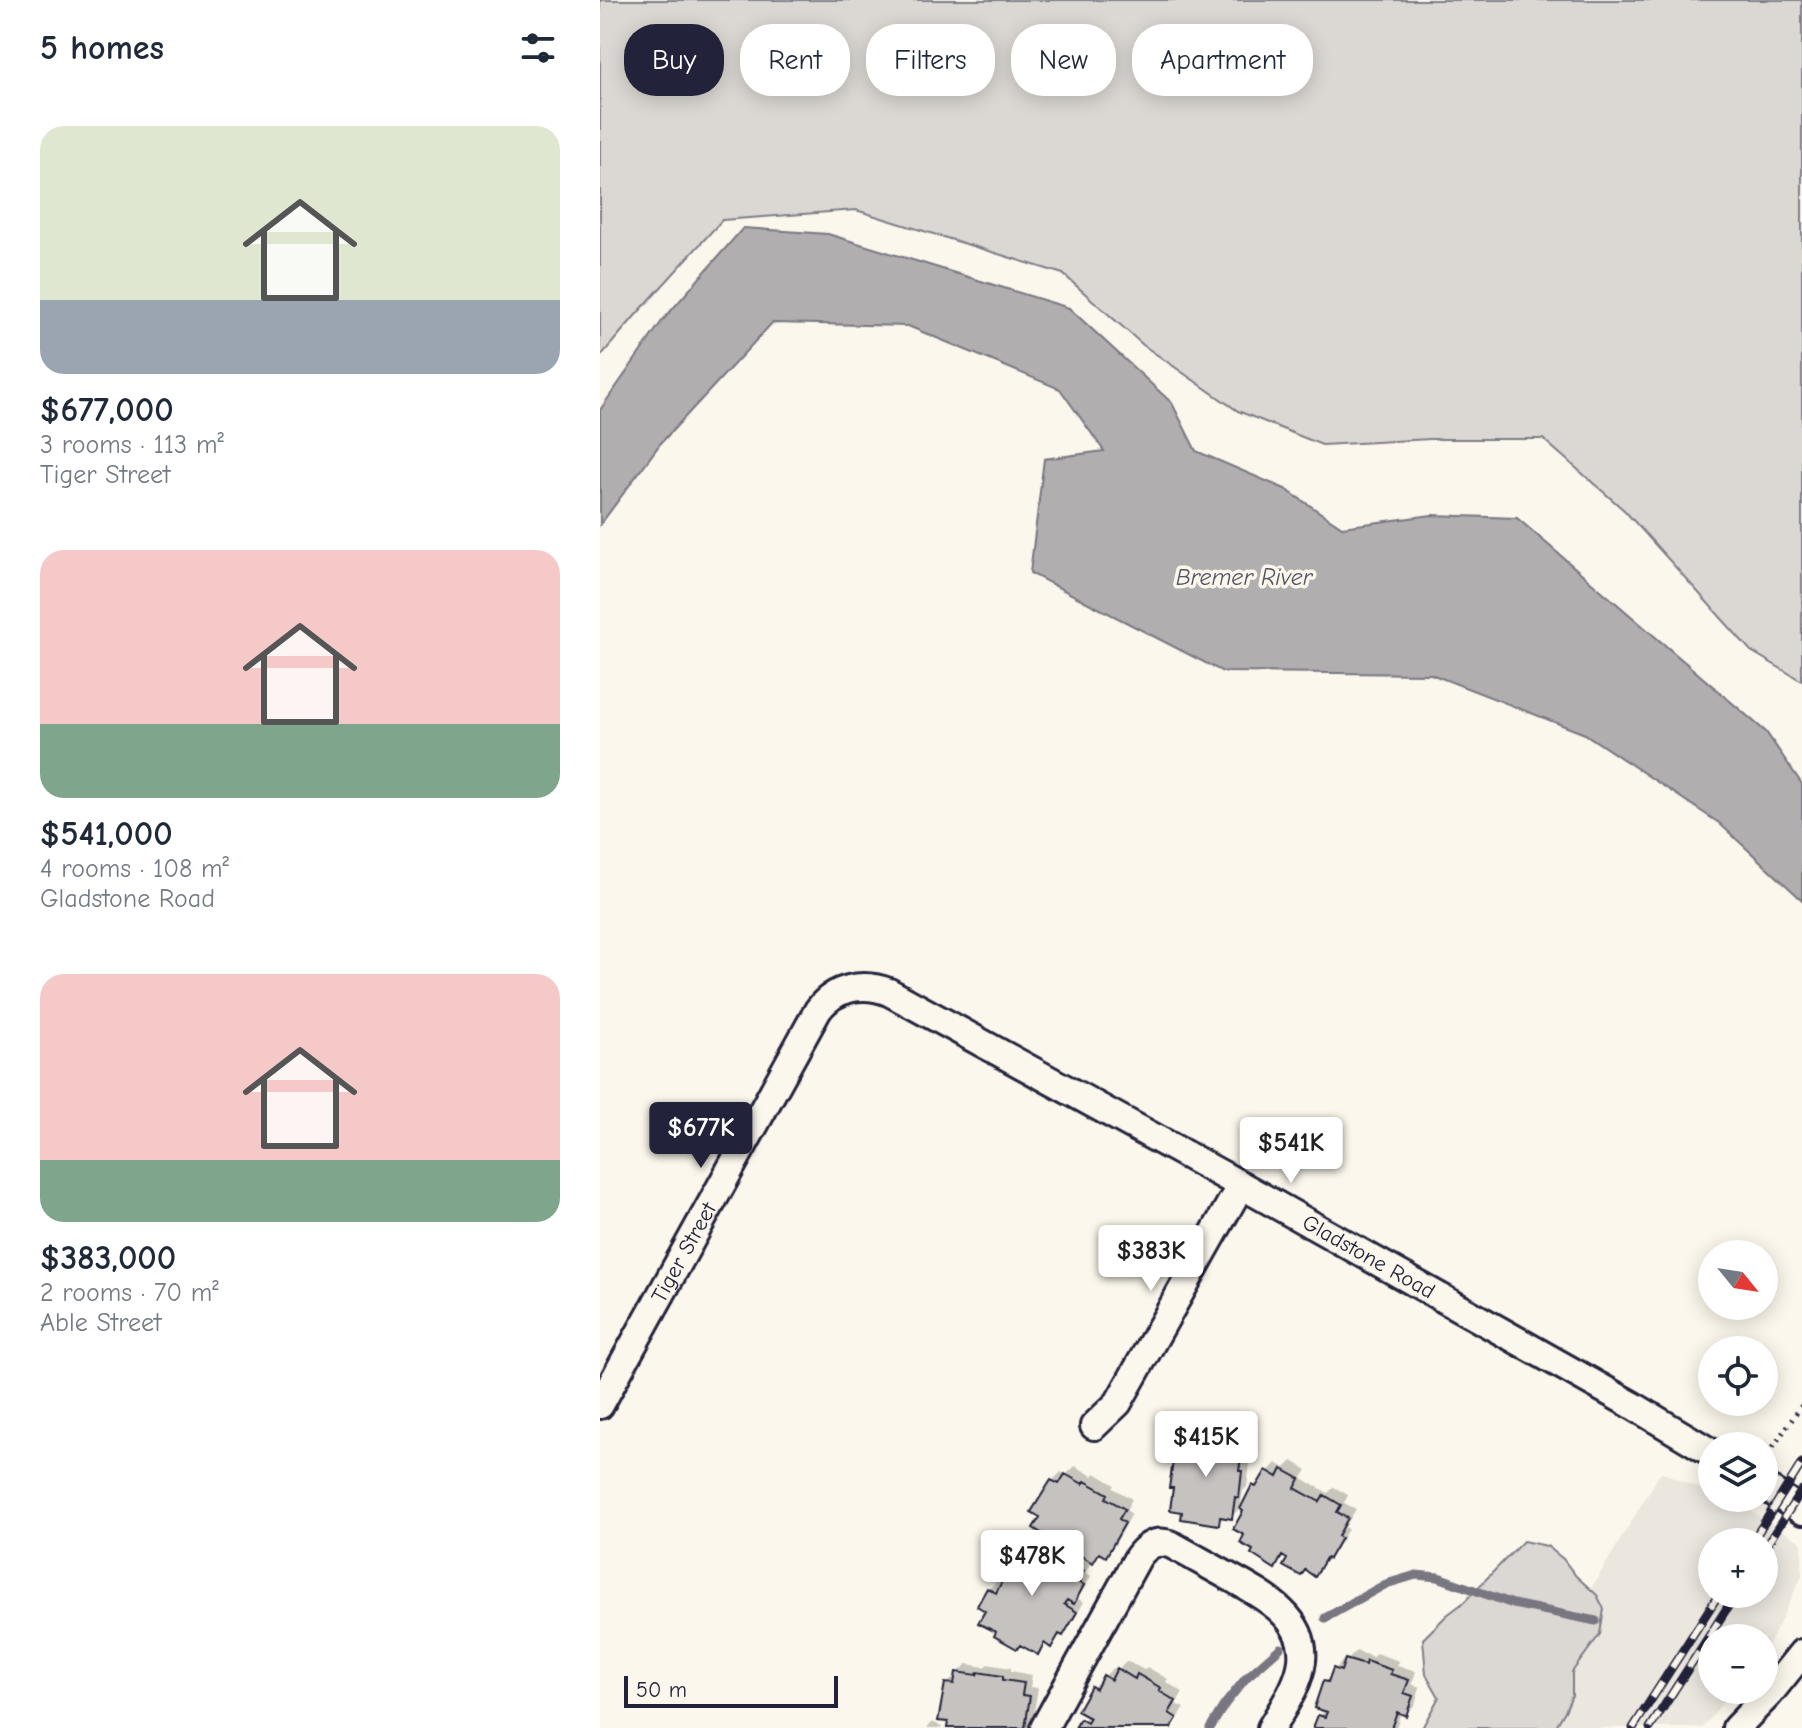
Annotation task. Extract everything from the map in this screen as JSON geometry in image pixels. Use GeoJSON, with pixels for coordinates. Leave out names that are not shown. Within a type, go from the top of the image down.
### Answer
{"type":"FeatureCollection","features":[{"type":"Feature","properties":{"kind":"street","name":"Gladstone Road"},"geometry":{"type":"LineString","coordinates":[[850,988],[873,987],[889,992],[1241,1185],[1698,1445]]}},
{"type":"Feature","properties":{"kind":"street","name":"Tiger Street"},"geometry":{"type":"LineString","coordinates":[[600,1405],[818,1010],[832,995],[850,988]]}},
{"type":"Feature","properties":{"kind":"street"},"geometry":{"type":"LineString","coordinates":[[1094,1426],[1118,1403],[1241,1185]]}},
{"type":"Feature","properties":{"kind":"street"},"geometry":{"type":"LineString","coordinates":[[1778,1495],[1802,1511]]}},
{"type":"Feature","properties":{"kind":"street"},"geometry":{"type":"LineString","coordinates":[[1044,1728],[1138,1557],[1146,1547],[1160,1542],[1172,1545],[1263,1596],[1286,1616],[1294,1628],[1302,1652],[1298,1679],[1271,1728]]}},
{"type":"Feature","properties":{"kind":"street"},"geometry":{"type":"LineString","coordinates":[[1736,1728],[1802,1653]]}},
{"type":"Feature","properties":{"kind":"path"},"geometry":{"type":"LineString","coordinates":[[1778,1440],[1802,1405]]}},
{"type":"Feature","properties":{"kind":"shaded area"},"geometry":{"type":"Polygon","coordinates":[[[600,0],[1802,0],[1802,681],[1751,651],[1624,510],[1543,439],[1430,439],[1322,445],[1238,411],[1143,345],[1063,274],[856,210],[722,220],[600,357],[600,0]]]}},
{"type":"Feature","properties":{"kind":"shaded area"},"geometry":{"type":"Polygon","coordinates":[[[1661,1472],[1698,1488],[1698,1512],[1752,1512],[1798,1540],[1802,1544],[1802,1576],[1778,1626],[1698,1624],[1698,1704],[1721,1704],[1703,1728],[1555,1728],[1565,1711],[1503,1583],[1586,1597],[1661,1472]]]}},
{"type":"Feature","properties":{"kind":"shaded area"},"geometry":{"type":"Polygon","coordinates":[[[1523,1541],[1547,1546],[1563,1559],[1597,1595],[1604,1609],[1600,1634],[1572,1672],[1572,1695],[1565,1711],[1555,1728],[1422,1728],[1439,1697],[1426,1674],[1423,1639],[1523,1541]]]}},
{"type":"Feature","properties":{"kind":"water","name":"Bremer River"},"geometry":{"type":"Polygon","coordinates":[[[743,228],[828,234],[1069,308],[1172,403],[1196,451],[1285,489],[1342,527],[1432,515],[1517,518],[1766,732],[1802,784],[1802,900],[1719,823],[1585,734],[1431,674],[1223,672],[1030,573],[1044,459],[1104,451],[1060,389],[908,326],[772,323],[660,444],[600,525],[600,410],[662,321],[743,228]]]}},
{"type":"Feature","properties":{"kind":"building"},"geometry":{"type":"Polygon","coordinates":[[[1193,1434],[1231,1439],[1229,1448],[1242,1450],[1239,1498],[1235,1497],[1232,1519],[1220,1517],[1219,1525],[1181,1519],[1182,1512],[1170,1510],[1173,1461],[1176,1462],[1180,1441],[1192,1443],[1193,1434]]]}},
{"type":"Feature","properties":{"kind":"building"},"geometry":{"type":"Polygon","coordinates":[[[1282,1469],[1300,1479],[1295,1488],[1320,1502],[1324,1495],[1341,1505],[1337,1512],[1348,1518],[1338,1536],[1341,1538],[1315,1577],[1305,1570],[1301,1576],[1283,1566],[1287,1559],[1282,1556],[1275,1569],[1251,1554],[1253,1550],[1240,1543],[1244,1535],[1233,1529],[1252,1485],[1256,1487],[1266,1470],[1278,1477],[1282,1469]]]}},
{"type":"Feature","properties":{"kind":"building"},"geometry":{"type":"Polygon","coordinates":[[[1065,1474],[1108,1494],[1106,1498],[1125,1509],[1119,1519],[1125,1523],[1106,1557],[1099,1553],[1093,1563],[1049,1542],[1051,1539],[1033,1528],[1040,1517],[1031,1512],[1051,1480],[1059,1484],[1065,1474]]]}},
{"type":"Feature","properties":{"kind":"building"},"geometry":{"type":"Polygon","coordinates":[[[1026,1539],[1044,1549],[1046,1546],[1084,1571],[1078,1582],[1084,1585],[1074,1604],[1067,1600],[1064,1604],[1077,1612],[1063,1636],[1059,1634],[1051,1648],[1044,1643],[1038,1655],[1020,1645],[1017,1649],[994,1636],[996,1632],[978,1623],[985,1611],[977,1606],[987,1588],[996,1593],[1009,1568],[1002,1564],[1012,1547],[1019,1551],[1026,1539]]]}},
{"type":"Feature","properties":{"kind":"building"},"geometry":{"type":"Polygon","coordinates":[[[1345,1659],[1365,1665],[1366,1661],[1409,1680],[1404,1693],[1413,1696],[1406,1716],[1397,1712],[1391,1728],[1313,1728],[1318,1715],[1325,1717],[1327,1712],[1314,1708],[1323,1681],[1328,1682],[1333,1668],[1341,1671],[1345,1659]]]}},
{"type":"Feature","properties":{"kind":"building"},"geometry":{"type":"Polygon","coordinates":[[[1117,1668],[1135,1679],[1137,1674],[1176,1701],[1169,1713],[1177,1718],[1171,1728],[1075,1728],[1080,1719],[1087,1723],[1090,1718],[1077,1711],[1091,1686],[1096,1689],[1103,1675],[1111,1680],[1117,1668]]]}},
{"type":"Feature","properties":{"kind":"building"},"geometry":{"type":"Polygon","coordinates":[[[956,1672],[1003,1676],[1003,1680],[1024,1683],[1022,1695],[1030,1696],[1025,1728],[947,1728],[948,1722],[938,1721],[945,1683],[954,1684],[956,1672]]]}},
{"type":"Feature","properties":{"kind":"waterway"},"geometry":{"type":"LineString","coordinates":[[1325,1618],[1386,1584],[1416,1575],[1438,1577],[1513,1604],[1596,1621]]}},
{"type":"Feature","properties":{"kind":"waterway"},"geometry":{"type":"LineString","coordinates":[[1210,1728],[1246,1678],[1280,1648]]}},
{"type":"Feature","properties":{"kind":"railway"},"geometry":{"type":"LineString","coordinates":[[1761,1528],[1802,1463]]}},
{"type":"Feature","properties":{"kind":"railway"},"geometry":{"type":"LineString","coordinates":[[1778,1528],[1802,1490]]}},
{"type":"Feature","properties":{"kind":"railway"},"geometry":{"type":"LineString","coordinates":[[1633,1728],[1710,1608]]}},
{"type":"Feature","properties":{"kind":"railway"},"geometry":{"type":"LineString","coordinates":[[1650,1728],[1727,1608]]}}]}
